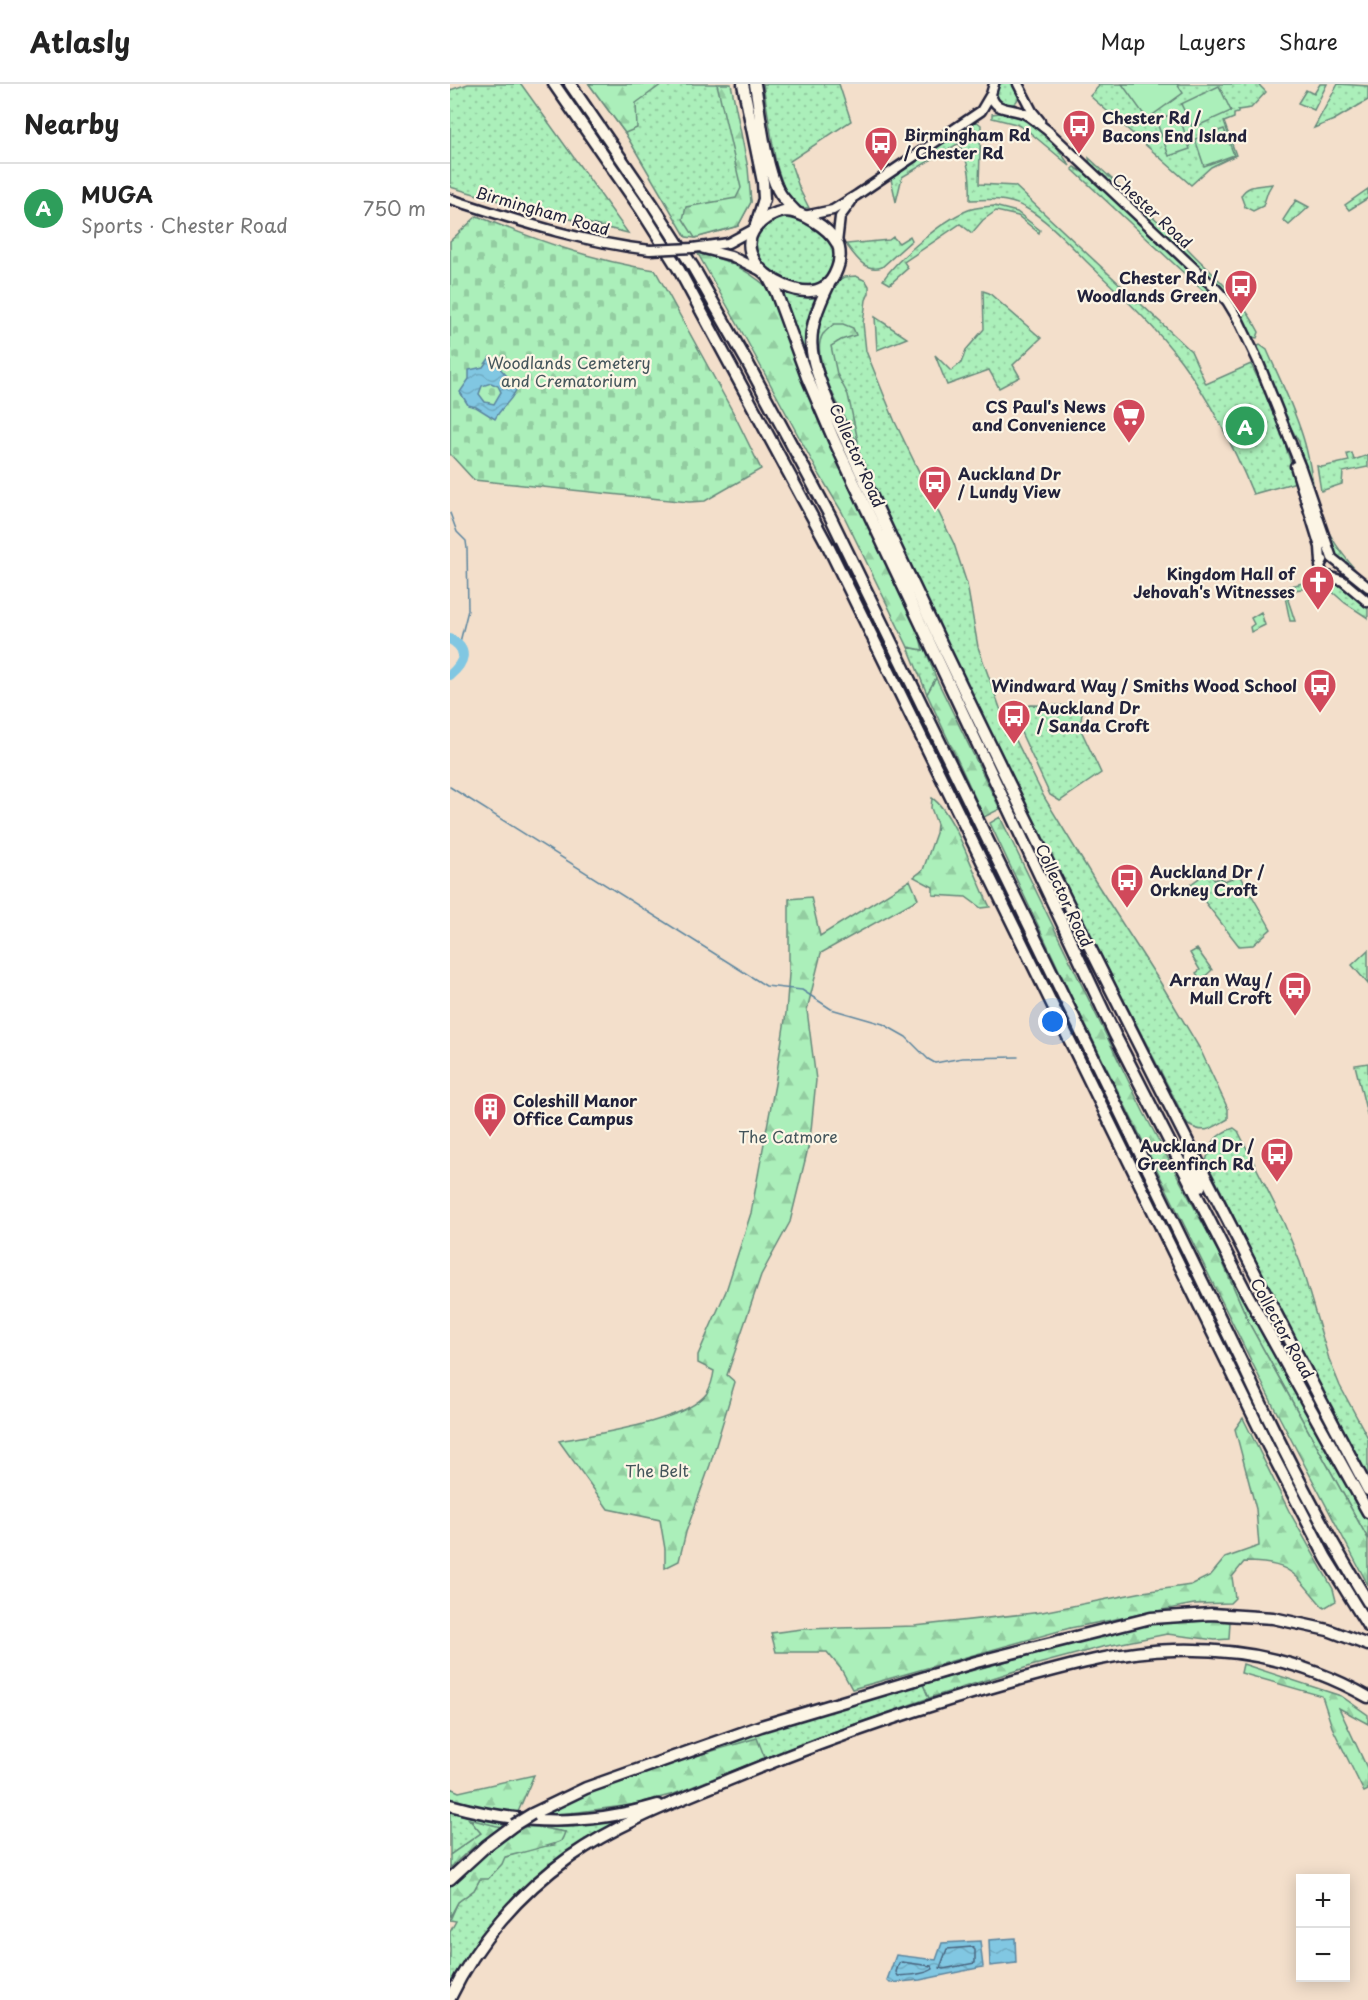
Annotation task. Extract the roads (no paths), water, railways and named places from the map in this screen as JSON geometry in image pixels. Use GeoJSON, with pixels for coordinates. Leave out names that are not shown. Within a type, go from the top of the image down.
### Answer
{"type":"FeatureCollection","features":[{"type":"Feature","properties":{"kind":"highway"},"geometry":{"type":"LineString","coordinates":[[554,84],[642,211],[678,268],[823,536],[1268,1446],[1326,1558],[1368,1626]]}},
{"type":"Feature","properties":{"kind":"highway"},"geometry":{"type":"LineString","coordinates":[[570,84],[693,267],[747,360],[830,516],[1279,1443],[1338,1554],[1368,1602]]}},
{"type":"Feature","properties":{"kind":"highway"},"geometry":{"type":"LineString","coordinates":[[743,84],[764,182],[764,199],[750,242],[753,259],[764,273],[790,289],[810,293],[819,291],[831,282],[839,260],[839,248],[830,233],[801,215],[779,192],[774,182],[755,84]]}},
{"type":"Feature","properties":{"kind":"highway"},"geometry":{"type":"LineString","coordinates":[[755,227],[773,213],[783,211],[801,215]]}},
{"type":"Feature","properties":{"kind":"highway","name":"Collector Road"},"geometry":{"type":"LineString","coordinates":[[764,273],[776,292],[807,377],[882,542],[1115,1035],[1246,1292],[1368,1512]]}},
{"type":"Feature","properties":{"kind":"highway","name":"Collector Road"},"geometry":{"type":"LineString","coordinates":[[831,282],[814,319],[811,349],[829,404],[1020,807],[1191,1148],[1368,1490]]}},
{"type":"Feature","properties":{"kind":"highway"},"geometry":{"type":"LineString","coordinates":[[1191,1148],[1191,1167],[1233,1255],[1246,1292]]}},
{"type":"Feature","properties":{"kind":"highway"},"geometry":{"type":"LineString","coordinates":[[450,1879],[486,1846],[514,1825],[586,1788],[761,1726],[976,1662],[1151,1618],[1211,1614],[1255,1616],[1302,1623],[1350,1637],[1368,1645]]}},
{"type":"Feature","properties":{"kind":"highway"},"geometry":{"type":"LineString","coordinates":[[450,1998],[465,1969],[504,1916],[536,1884],[593,1842],[709,1788],[781,1758],[880,1722],[1038,1674],[1136,1652],[1174,1650],[1226,1651],[1267,1658],[1325,1675],[1368,1697]]}},
{"type":"Feature","properties":{"kind":"highway"},"geometry":{"type":"LineString","coordinates":[[450,1805],[529,1821],[587,1820],[656,1806],[709,1788]]}},
{"type":"Feature","properties":{"kind":"main road"},"geometry":{"type":"LineString","coordinates":[[992,88],[995,105],[1003,109]]}},
{"type":"Feature","properties":{"kind":"main road"},"geometry":{"type":"LineString","coordinates":[[981,111],[992,88]]}},
{"type":"Feature","properties":{"kind":"main road"},"geometry":{"type":"LineString","coordinates":[[801,215],[833,210],[981,111],[1003,109],[1018,104],[1021,88]]}},
{"type":"Feature","properties":{"kind":"main road","name":"Chester Road"},"geometry":{"type":"LineString","coordinates":[[1021,88],[1032,111],[1046,129]]}},
{"type":"Feature","properties":{"kind":"main road","name":"Chester Road"},"geometry":{"type":"LineString","coordinates":[[1003,109],[1024,113],[1046,129],[1227,301],[1239,321],[1278,407],[1335,560]]}},
{"type":"Feature","properties":{"kind":"main road"},"geometry":{"type":"LineString","coordinates":[[837,243],[840,217],[857,195]]}},
{"type":"Feature","properties":{"kind":"main road","name":"Birmingham Road"},"geometry":{"type":"LineString","coordinates":[[450,199],[575,237],[650,250],[697,248],[728,243],[755,227]]}},
{"type":"Feature","properties":{"kind":"main road","name":"Birmingham Road"},"geometry":{"type":"LineString","coordinates":[[697,248],[731,256],[764,273]]}},
{"type":"Feature","properties":{"kind":"main road","name":"Chester Road"},"geometry":{"type":"LineString","coordinates":[[1292,447],[1295,467],[1320,547],[1321,562]]}},
{"type":"Feature","properties":{"kind":"main road"},"geometry":{"type":"LineString","coordinates":[[1368,587],[1335,560],[1327,558],[1321,562],[1322,572],[1343,581],[1368,602]]}},
{"type":"Feature","properties":{"kind":"main road"},"geometry":{"type":"LineString","coordinates":[[1330,576],[1338,571],[1335,560]]}},
{"type":"Feature","properties":{"kind":"water"},"geometry":{"type":"Polygon","coordinates":[[[490,357],[516,390],[495,419],[476,407],[468,405],[460,392],[469,379],[469,370],[483,367],[490,357]],[[491,383],[482,386],[479,394],[485,402],[494,404],[501,392],[498,386],[491,383]]]}},
{"type":"Feature","properties":{"kind":"water"},"geometry":{"type":"Polygon","coordinates":[[[1015,1938],[1016,1963],[990,1966],[989,1940],[1015,1938]]]}},
{"type":"Feature","properties":{"kind":"water"},"geometry":{"type":"Polygon","coordinates":[[[980,1941],[983,1967],[920,1980],[890,1983],[887,1980],[896,1955],[936,1960],[942,1943],[980,1941]]]}},
{"type":"Feature","properties":{"kind":"waterway"},"geometry":{"type":"LineString","coordinates":[[450,513],[457,532],[466,541],[467,549],[468,610],[459,646]]}},
{"type":"Feature","properties":{"kind":"waterway"},"geometry":{"type":"LineString","coordinates":[[450,639],[460,648],[463,657],[459,666],[450,675]]}},
{"type":"Feature","properties":{"kind":"waterway"},"geometry":{"type":"LineString","coordinates":[[450,787],[766,986],[802,990],[831,1009],[883,1024],[906,1037],[935,1063],[962,1058],[1018,1057]]}},
{"type":"Feature","properties":{"kind":"place","name":"Chester Rd / Bacons End Island"},"geometry":{"type":"Point","coordinates":[1079,155]}},
{"type":"Feature","properties":{"kind":"place","name":"Birmingham Rd / Chester Rd"},"geometry":{"type":"Point","coordinates":[881,172]}},
{"type":"Feature","properties":{"kind":"place","name":"Chester Rd / Woodlands Green"},"geometry":{"type":"Point","coordinates":[1241,315]}},
{"type":"Feature","properties":{"kind":"place","name":"MUGA"},"geometry":{"type":"Point","coordinates":[1245,426]}},
{"type":"Feature","properties":{"kind":"place","name":"CS Paul's News and Convenience"},"geometry":{"type":"Point","coordinates":[1129,444]}},
{"type":"Feature","properties":{"kind":"place","name":"Auckland Dr / Lundy View"},"geometry":{"type":"Point","coordinates":[935,511]}},
{"type":"Feature","properties":{"kind":"place","name":"Kingdom Hall of Jehovah's Witnesses"},"geometry":{"type":"Point","coordinates":[1318,611]}},
{"type":"Feature","properties":{"kind":"place","name":"Windward Way / Smiths Wood School"},"geometry":{"type":"Point","coordinates":[1320,714]}},
{"type":"Feature","properties":{"kind":"place","name":"Auckland Dr / Sanda Croft"},"geometry":{"type":"Point","coordinates":[1014,745]}},
{"type":"Feature","properties":{"kind":"place","name":"Auckland Dr / Orkney Croft"},"geometry":{"type":"Point","coordinates":[1127,909]}},
{"type":"Feature","properties":{"kind":"place","name":"Arran Way / Mull Croft"},"geometry":{"type":"Point","coordinates":[1295,1017]}},
{"type":"Feature","properties":{"kind":"place","name":"Coleshill Manor Office Campus"},"geometry":{"type":"Point","coordinates":[490,1138]}},
{"type":"Feature","properties":{"kind":"place","name":"Auckland Dr / Greenfinch Rd"},"geometry":{"type":"Point","coordinates":[1277,1183]}},
{"type":"Feature","properties":{"kind":"park label","name":"Woodlands Cemetery and Crematorium"},"geometry":{"type":"Point","coordinates":[569,371]}},
{"type":"Feature","properties":{"kind":"park label","name":"The Catmore"},"geometry":{"type":"Point","coordinates":[788,1136]}},
{"type":"Feature","properties":{"kind":"park label","name":"The Belt"},"geometry":{"type":"Point","coordinates":[657,1470]}}]}
